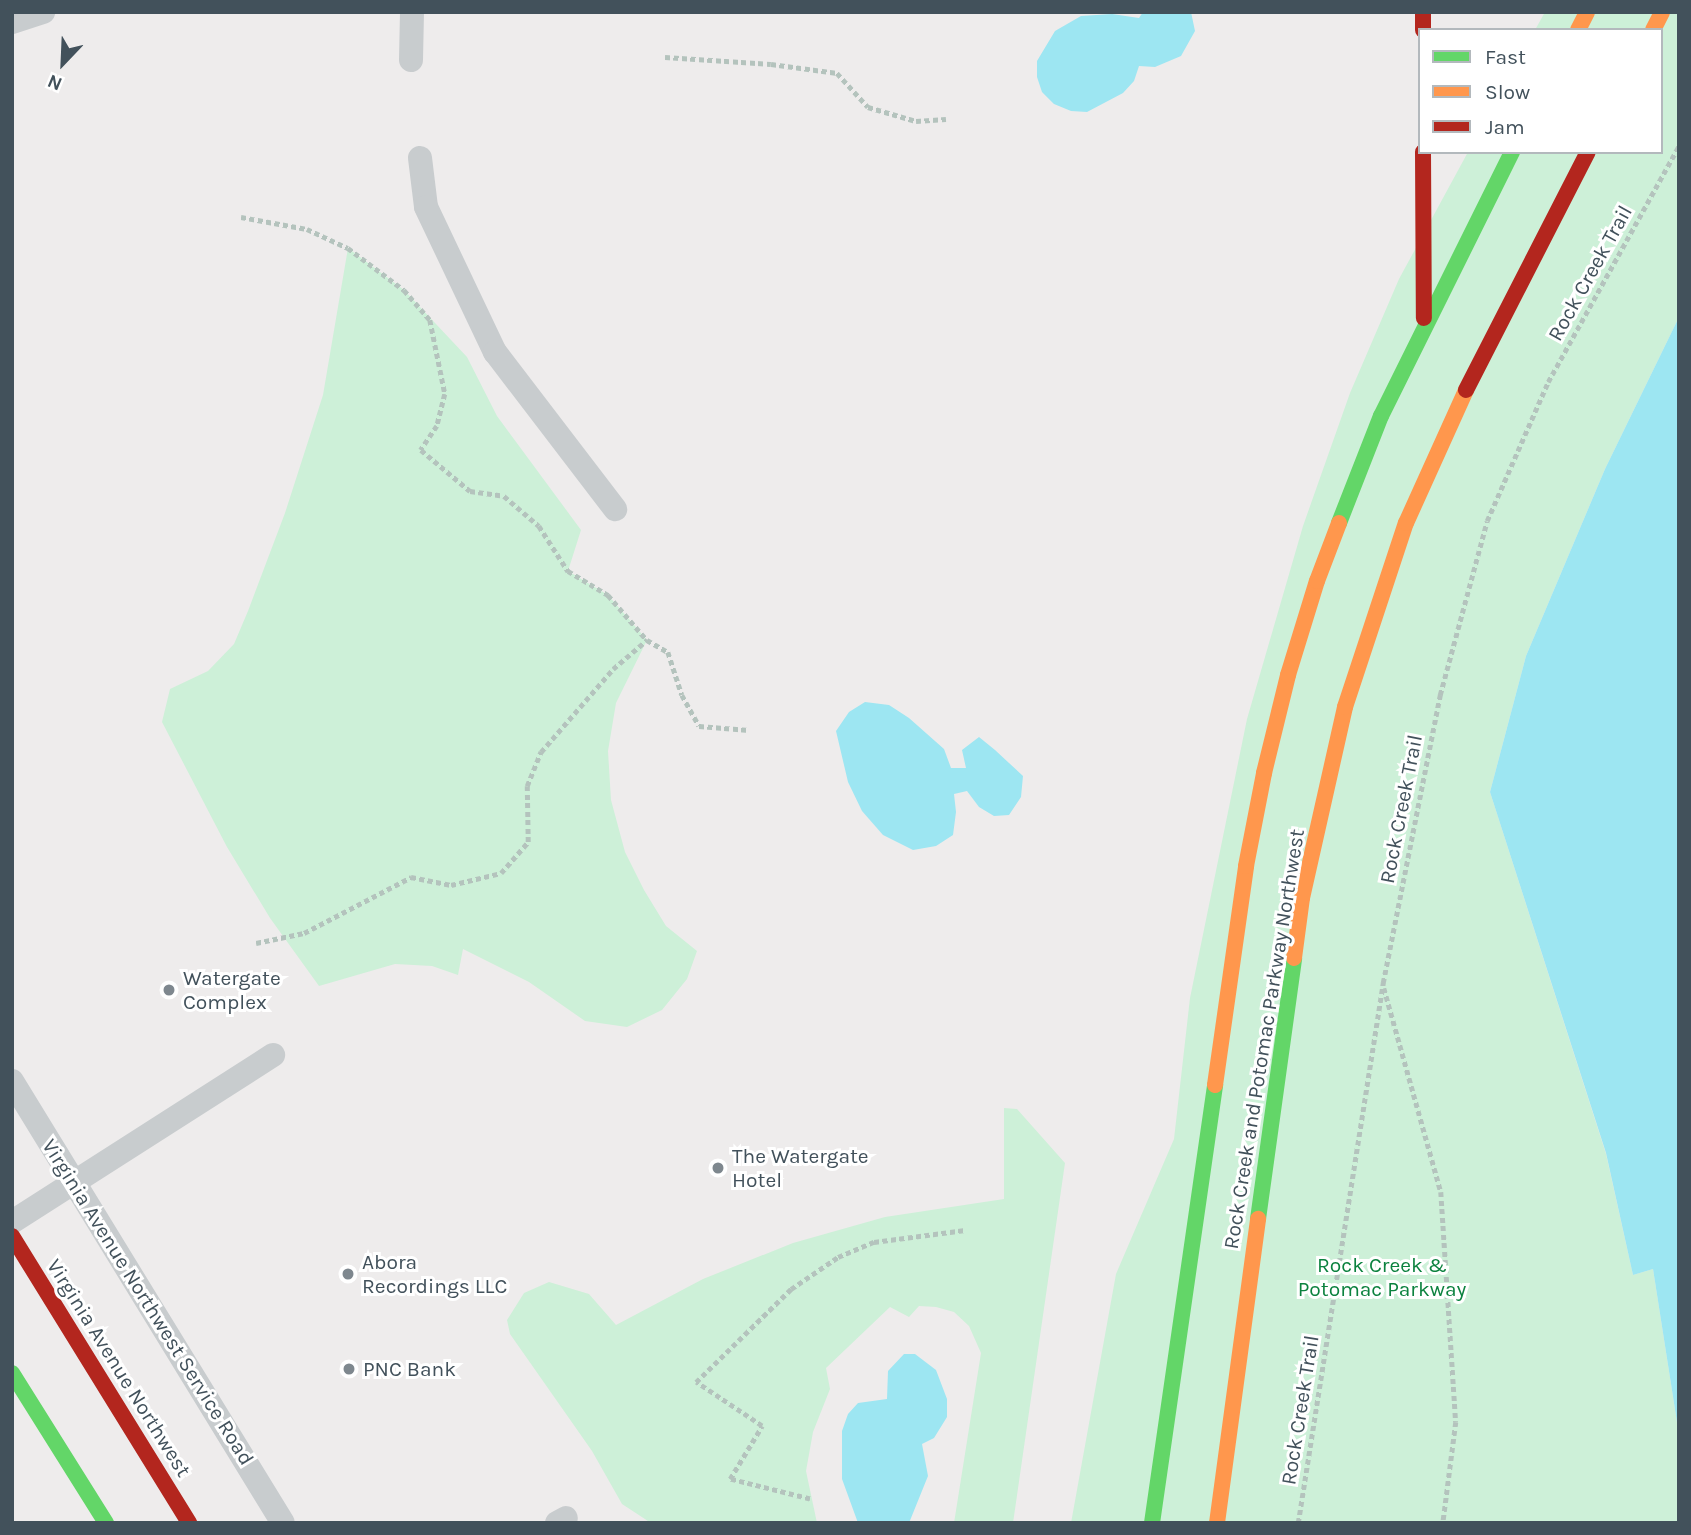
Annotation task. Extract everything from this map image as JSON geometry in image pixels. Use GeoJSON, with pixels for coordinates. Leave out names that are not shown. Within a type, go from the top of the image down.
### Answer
{"type":"FeatureCollection","features":[{"type":"Feature","properties":{"kind":"main road"},"geometry":{"type":"LineString","coordinates":[[1578,28],[1587,12]]}},
{"type":"Feature","properties":{"kind":"main road"},"geometry":{"type":"LineString","coordinates":[[1654,28],[1662,12]]}},
{"type":"Feature","properties":{"kind":"main road"},"geometry":{"type":"LineString","coordinates":[[1423,154],[1424,327]]}},
{"type":"Feature","properties":{"kind":"main road","name":"Rock Creek and Potomac Parkway Northwest"},"geometry":{"type":"LineString","coordinates":[[1152,1523],[1229,973],[1264,773],[1288,675],[1317,581],[1370,442],[1424,327],[1512,154]]}},
{"type":"Feature","properties":{"kind":"main road","name":"Rock Creek and Potomac Parkway Northwest"},"geometry":{"type":"LineString","coordinates":[[1217,1523],[1302,898],[1345,707],[1406,523],[1492,333],[1587,154]]}},
{"type":"Feature","properties":{"kind":"main road","name":"Virginia Avenue Northwest"},"geometry":{"type":"LineString","coordinates":[[12,1236],[189,1523]]}},
{"type":"Feature","properties":{"kind":"main road"},"geometry":{"type":"LineString","coordinates":[[12,1373],[106,1523]]}},
{"type":"Feature","properties":{"kind":"lane"},"geometry":{"type":"LineString","coordinates":[[12,23],[43,12]]}},
{"type":"Feature","properties":{"kind":"lane"},"geometry":{"type":"LineString","coordinates":[[411,60],[412,12]]}},
{"type":"Feature","properties":{"kind":"lane"},"geometry":{"type":"LineString","coordinates":[[420,158],[426,207],[495,352],[615,509]]}},
{"type":"Feature","properties":{"kind":"lane"},"geometry":{"type":"LineString","coordinates":[[12,1222],[273,1055]]}},
{"type":"Feature","properties":{"kind":"lane","name":"Virginia Avenue Northwest Service Road"},"geometry":{"type":"LineString","coordinates":[[12,1081],[284,1523]]}},
{"type":"Feature","properties":{"kind":"path"},"geometry":{"type":"LineString","coordinates":[[665,57],[771,64],[837,73],[869,107],[916,121],[946,118]]}},
{"type":"Feature","properties":{"kind":"path","name":"Rock Creek Trail"},"geometry":{"type":"LineString","coordinates":[[1298,1523],[1383,984],[1440,695],[1487,521],[1548,382],[1679,146]]}},
{"type":"Feature","properties":{"kind":"path"},"geometry":{"type":"LineString","coordinates":[[241,217],[306,229],[348,248],[404,290],[430,320],[445,394],[438,426],[421,450],[470,491],[504,496],[531,518],[568,571],[608,595],[648,640],[668,652],[682,695],[699,726],[749,730]]}},
{"type":"Feature","properties":{"kind":"path"},"geometry":{"type":"LineString","coordinates":[[256,943],[304,933],[411,877],[451,886],[500,873],[528,842],[527,786],[541,752],[613,669],[648,640]]}},
{"type":"Feature","properties":{"kind":"path"},"geometry":{"type":"LineString","coordinates":[[1383,984],[1441,1192],[1456,1422],[1443,1523]]}},
{"type":"Feature","properties":{"kind":"path"},"geometry":{"type":"LineString","coordinates":[[810,1499],[730,1479],[762,1426],[696,1382],[791,1289],[838,1257],[874,1242],[965,1230]]}},
{"type":"Feature","properties":{"kind":"green space","name":"Rock Creek & Potomac Parkway"},"geometry":{"type":"Polygon","coordinates":[[[1545,12],[1679,12],[1679,317],[1605,469],[1526,656],[1490,792],[1606,1154],[1633,1275],[1653,1269],[1679,1435],[1679,1523],[1071,1523],[1116,1274],[1174,1139],[1190,998],[1247,719],[1303,526],[1350,393],[1399,279],[1467,154],[1663,154],[1663,28],[1536,28],[1545,12]]]}},
{"type":"Feature","properties":{"kind":"green space"},"geometry":{"type":"Polygon","coordinates":[[[348,248],[404,290],[467,357],[497,416],[581,530],[568,571],[608,595],[647,640],[616,703],[608,751],[611,800],[625,852],[644,890],[666,926],[697,951],[687,979],[662,1010],[627,1027],[585,1021],[529,982],[463,949],[458,975],[432,966],[395,964],[319,986],[270,918],[227,847],[162,722],[170,689],[208,671],[234,644],[248,611],[285,513],[323,395],[348,248]]]}},
{"type":"Feature","properties":{"kind":"green space"},"geometry":{"type":"Polygon","coordinates":[[[1004,1108],[1017,1109],[1065,1163],[1013,1523],[954,1523],[981,1353],[969,1326],[954,1312],[919,1306],[909,1317],[890,1307],[826,1368],[830,1389],[813,1432],[806,1471],[817,1523],[651,1523],[622,1504],[592,1451],[510,1334],[507,1320],[524,1293],[549,1282],[589,1294],[616,1325],[703,1279],[793,1243],[885,1217],[1004,1199],[1004,1108]]]}},
{"type":"Feature","properties":{"kind":"water"},"geometry":{"type":"Polygon","coordinates":[[[1143,12],[1191,12],[1195,31],[1181,56],[1155,67],[1139,66],[1134,81],[1123,93],[1087,112],[1071,111],[1054,104],[1042,92],[1037,77],[1037,61],[1055,31],[1081,16],[1112,14],[1139,18],[1143,12]]]}},
{"type":"Feature","properties":{"kind":"water"},"geometry":{"type":"Polygon","coordinates":[[[1679,317],[1679,1435],[1653,1269],[1633,1275],[1606,1153],[1490,792],[1526,656],[1605,469],[1679,317]]]}},
{"type":"Feature","properties":{"kind":"water"},"geometry":{"type":"Polygon","coordinates":[[[865,702],[889,705],[909,718],[944,749],[951,768],[966,768],[962,750],[979,737],[1023,776],[1021,797],[1009,815],[994,816],[979,807],[967,791],[954,794],[956,812],[953,835],[936,846],[913,850],[883,835],[862,811],[848,782],[836,731],[849,712],[865,702]]]}},
{"type":"Feature","properties":{"kind":"water"},"geometry":{"type":"Polygon","coordinates":[[[904,1354],[915,1354],[936,1370],[947,1399],[947,1417],[934,1438],[922,1444],[928,1476],[909,1523],[858,1523],[842,1479],[842,1431],[848,1414],[858,1403],[887,1399],[888,1371],[904,1354]]]}},
{"type":"Feature","properties":{"kind":"traffic: fast"},"geometry":{"type":"LineString","coordinates":[[1339,523],[1381,416],[1511,154]]}},
{"type":"Feature","properties":{"kind":"traffic: fast"},"geometry":{"type":"LineString","coordinates":[[1258,1219],[1294,958]]}},
{"type":"Feature","properties":{"kind":"traffic: fast"},"geometry":{"type":"LineString","coordinates":[[1152,1523],[1215,1085]]}},
{"type":"Feature","properties":{"kind":"traffic: fast"},"geometry":{"type":"LineString","coordinates":[[12,1373],[106,1523]]}},
{"type":"Feature","properties":{"kind":"traffic: slow"},"geometry":{"type":"LineString","coordinates":[[1579,28],[1587,12]]}},
{"type":"Feature","properties":{"kind":"traffic: slow"},"geometry":{"type":"LineString","coordinates":[[1654,28],[1662,12]]}},
{"type":"Feature","properties":{"kind":"traffic: slow"},"geometry":{"type":"LineString","coordinates":[[1294,958],[1302,898],[1345,707],[1406,523],[1466,390]]}},
{"type":"Feature","properties":{"kind":"traffic: slow"},"geometry":{"type":"LineString","coordinates":[[1215,1085],[1246,866],[1264,773],[1288,675],[1317,581],[1339,523]]}},
{"type":"Feature","properties":{"kind":"traffic: slow"},"geometry":{"type":"LineString","coordinates":[[1217,1523],[1258,1219]]}},
{"type":"Feature","properties":{"kind":"traffic: jam"},"geometry":{"type":"LineString","coordinates":[[1423,12],[1423,28]]}},
{"type":"Feature","properties":{"kind":"traffic: jam"},"geometry":{"type":"LineString","coordinates":[[1423,154],[1424,318]]}},
{"type":"Feature","properties":{"kind":"traffic: jam"},"geometry":{"type":"LineString","coordinates":[[1466,390],[1587,154]]}},
{"type":"Feature","properties":{"kind":"traffic: jam"},"geometry":{"type":"LineString","coordinates":[[12,1236],[189,1523]]}},
{"type":"Feature","properties":{"kind":"place","name":"Watergate Complex"},"geometry":{"type":"Point","coordinates":[169,990]}},
{"type":"Feature","properties":{"kind":"place","name":"The Watergate Hotel"},"geometry":{"type":"Point","coordinates":[718,1168]}},
{"type":"Feature","properties":{"kind":"place","name":"Abora Recordings LLC"},"geometry":{"type":"Point","coordinates":[348,1274]}},
{"type":"Feature","properties":{"kind":"place","name":"PNC Bank"},"geometry":{"type":"Point","coordinates":[349,1369]}}]}
